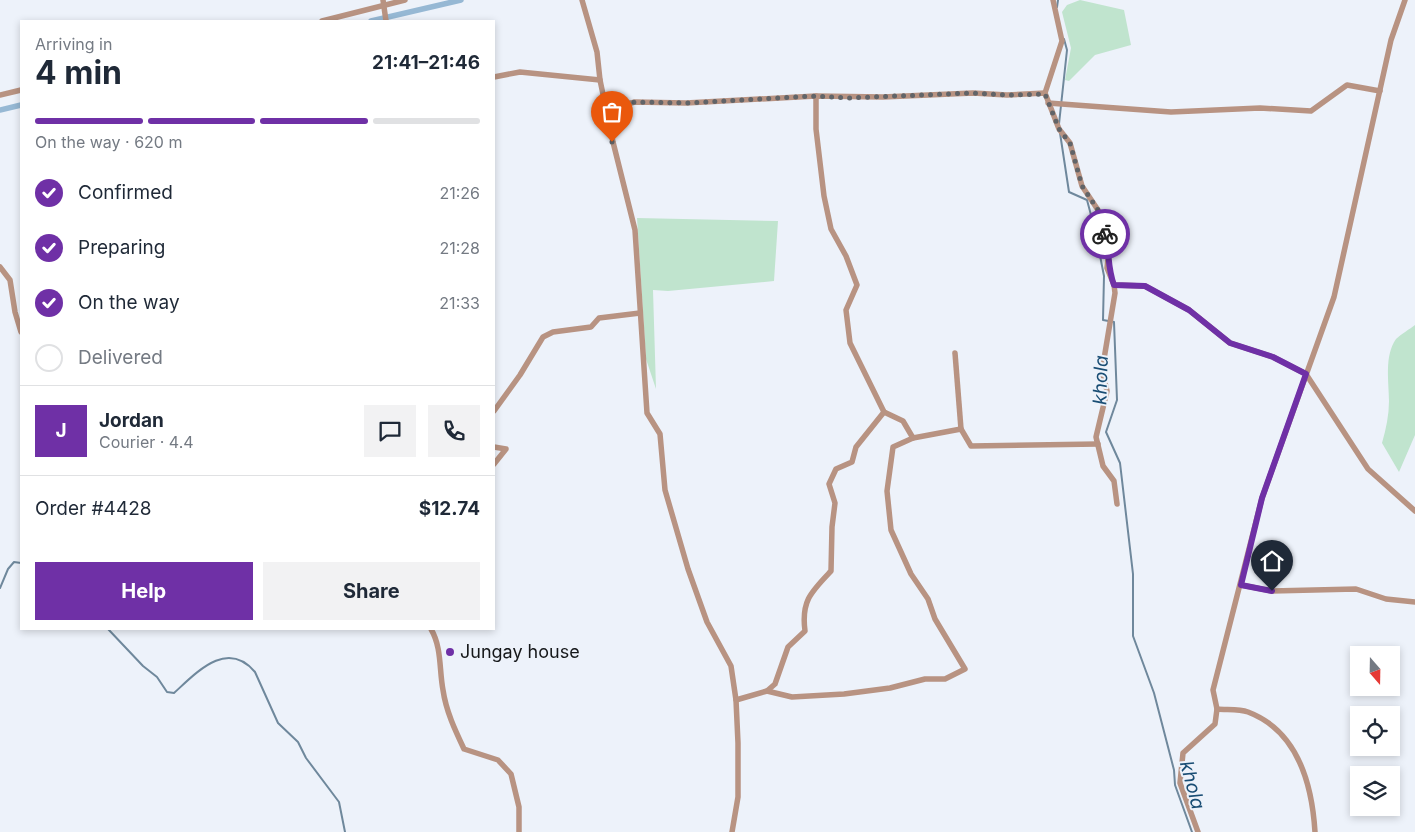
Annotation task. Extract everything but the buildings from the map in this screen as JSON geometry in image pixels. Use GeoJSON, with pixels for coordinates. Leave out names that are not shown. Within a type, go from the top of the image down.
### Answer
{"type":"FeatureCollection","features":[{"type":"Feature","properties":{"kind":"street"},"geometry":{"type":"LineString","coordinates":[[325,20],[383,3],[405,0]]}},
{"type":"Feature","properties":{"kind":"street"},"geometry":{"type":"LineString","coordinates":[[582,0],[597,52],[600,80],[634,230],[647,413],[660,434],[665,490],[688,569],[707,622],[731,666],[736,700],[738,797],[732,832]]}},
{"type":"Feature","properties":{"kind":"street"},"geometry":{"type":"LineString","coordinates":[[1053,0],[1062,41],[1045,94],[1059,129],[1070,143],[1082,186],[1098,210],[1109,250],[1108,268],[1114,285],[1115,293],[1102,371],[1107,392],[1096,437],[1103,466],[1114,481],[1117,504]]}},
{"type":"Feature","properties":{"kind":"street"},"geometry":{"type":"LineString","coordinates":[[1198,832],[1180,783],[1183,753],[1215,724],[1217,709],[1214,690],[1262,498],[1334,297],[1391,40],[1405,0]]}},
{"type":"Feature","properties":{"kind":"street"},"geometry":{"type":"LineString","coordinates":[[383,3],[386,20]]}},
{"type":"Feature","properties":{"kind":"street"},"geometry":{"type":"LineString","coordinates":[[495,77],[520,72],[600,80]]}},
{"type":"Feature","properties":{"kind":"street"},"geometry":{"type":"LineString","coordinates":[[1048,103],[1171,112],[1260,108],[1312,111],[1347,85],[1380,90]]}},
{"type":"Feature","properties":{"kind":"street"},"geometry":{"type":"LineString","coordinates":[[0,95],[20,90]]}},
{"type":"Feature","properties":{"kind":"street"},"geometry":{"type":"LineString","coordinates":[[606,108],[635,102],[686,103],[816,96],[847,98],[929,94],[1045,94]]}},
{"type":"Feature","properties":{"kind":"street"},"geometry":{"type":"LineString","coordinates":[[816,96],[816,129],[824,196],[831,229],[846,256],[857,285],[846,310],[850,343],[884,412],[903,421],[914,438]]}},
{"type":"Feature","properties":{"kind":"street"},"geometry":{"type":"LineString","coordinates":[[0,267],[10,280],[15,312],[20,329]]}},
{"type":"Feature","properties":{"kind":"street"},"geometry":{"type":"LineString","coordinates":[[1114,285],[1145,286],[1189,310],[1230,343],[1273,357],[1306,374],[1368,469],[1415,511]]}},
{"type":"Feature","properties":{"kind":"street"},"geometry":{"type":"LineString","coordinates":[[495,411],[543,337],[553,332],[591,327],[599,318],[640,314]]}},
{"type":"Feature","properties":{"kind":"street"},"geometry":{"type":"LineString","coordinates":[[955,354],[961,429],[971,446],[1098,444]]}},
{"type":"Feature","properties":{"kind":"street"},"geometry":{"type":"LineString","coordinates":[[736,700],[767,691],[776,684],[788,647],[804,631],[803,608],[812,591],[831,571],[832,527],[835,503],[829,484],[836,469],[852,462],[856,447],[884,412]]}},
{"type":"Feature","properties":{"kind":"street"},"geometry":{"type":"LineString","coordinates":[[767,691],[792,697],[844,694],[890,688],[925,679],[945,679],[965,669],[934,619],[928,599],[911,574],[891,530],[886,491],[893,447],[914,438],[961,429]]}},
{"type":"Feature","properties":{"kind":"street"},"geometry":{"type":"LineString","coordinates":[[495,447],[506,449],[495,463]]}},
{"type":"Feature","properties":{"kind":"street"},"geometry":{"type":"LineString","coordinates":[[1241,585],[1272,591],[1356,589],[1386,598],[1415,602]]}},
{"type":"Feature","properties":{"kind":"street"},"geometry":{"type":"LineString","coordinates":[[432,630],[438,640],[443,690],[452,725],[464,749],[498,760],[510,774],[519,807],[519,832]]}},
{"type":"Feature","properties":{"kind":"street"},"geometry":{"type":"LineString","coordinates":[[1217,709],[1247,712],[1278,729],[1300,761],[1313,801],[1315,832]]}},
{"type":"Feature","properties":{"kind":"green space"},"geometry":{"type":"Polygon","coordinates":[[[1080,0],[1124,10],[1131,45],[1095,55],[1069,81],[1065,80],[1071,48],[1062,12],[1067,5],[1080,0]]]}},
{"type":"Feature","properties":{"kind":"green space"},"geometry":{"type":"Polygon","coordinates":[[[637,218],[778,221],[774,281],[668,291],[653,290],[656,389],[646,359],[637,218]]]}},
{"type":"Feature","properties":{"kind":"green space"},"geometry":{"type":"Polygon","coordinates":[[[1415,325],[1415,435],[1399,472],[1382,443],[1389,401],[1389,361],[1392,346],[1396,339],[1415,325]]]}},
{"type":"Feature","properties":{"kind":"waterway"},"geometry":{"type":"LineString","coordinates":[[375,20],[461,0]]}},
{"type":"Feature","properties":{"kind":"waterway","name":"khola"},"geometry":{"type":"LineString","coordinates":[[1057,7],[1058,0]]}},
{"type":"Feature","properties":{"kind":"waterway","name":"khola"},"geometry":{"type":"LineString","coordinates":[[1059,124],[1067,50],[1064,39]]}},
{"type":"Feature","properties":{"kind":"waterway"},"geometry":{"type":"LineString","coordinates":[[0,110],[20,105]]}},
{"type":"Feature","properties":{"kind":"waterway","name":"khola"},"geometry":{"type":"LineString","coordinates":[[1060,133],[1069,192],[1087,200],[1095,230],[1104,276],[1103,320],[1114,322],[1117,400],[1106,432],[1120,463],[1133,574],[1133,636],[1154,693],[1174,770],[1175,785],[1192,832]]}},
{"type":"Feature","properties":{"kind":"waterway"},"geometry":{"type":"LineString","coordinates":[[0,588],[8,569],[14,562],[20,563]]}},
{"type":"Feature","properties":{"kind":"waterway"},"geometry":{"type":"LineString","coordinates":[[109,630],[143,666],[157,677],[167,692],[174,693],[202,668],[223,659],[234,658],[255,672],[278,723],[298,742],[306,758],[339,802],[345,832]]}},
{"type":"Feature","properties":{"kind":"way so far"},"geometry":{"type":"LineString","coordinates":[[612,142],[606,108],[635,102],[686,103],[816,96],[847,98],[973,93],[1007,95],[1045,94],[1059,129],[1070,143],[1082,186],[1098,210],[1105,234]]}},
{"type":"Feature","properties":{"kind":"place","name":"Jungay house"},"geometry":{"type":"Point","coordinates":[450,652]}},
{"type":"Feature","properties":{"kind":"route"},"geometry":{"type":"LineString","coordinates":[[1105,234],[1109,250],[1108,268],[1114,285],[1145,286],[1189,310],[1230,343],[1273,357],[1306,374],[1262,498],[1241,585],[1272,591]]}}]}
